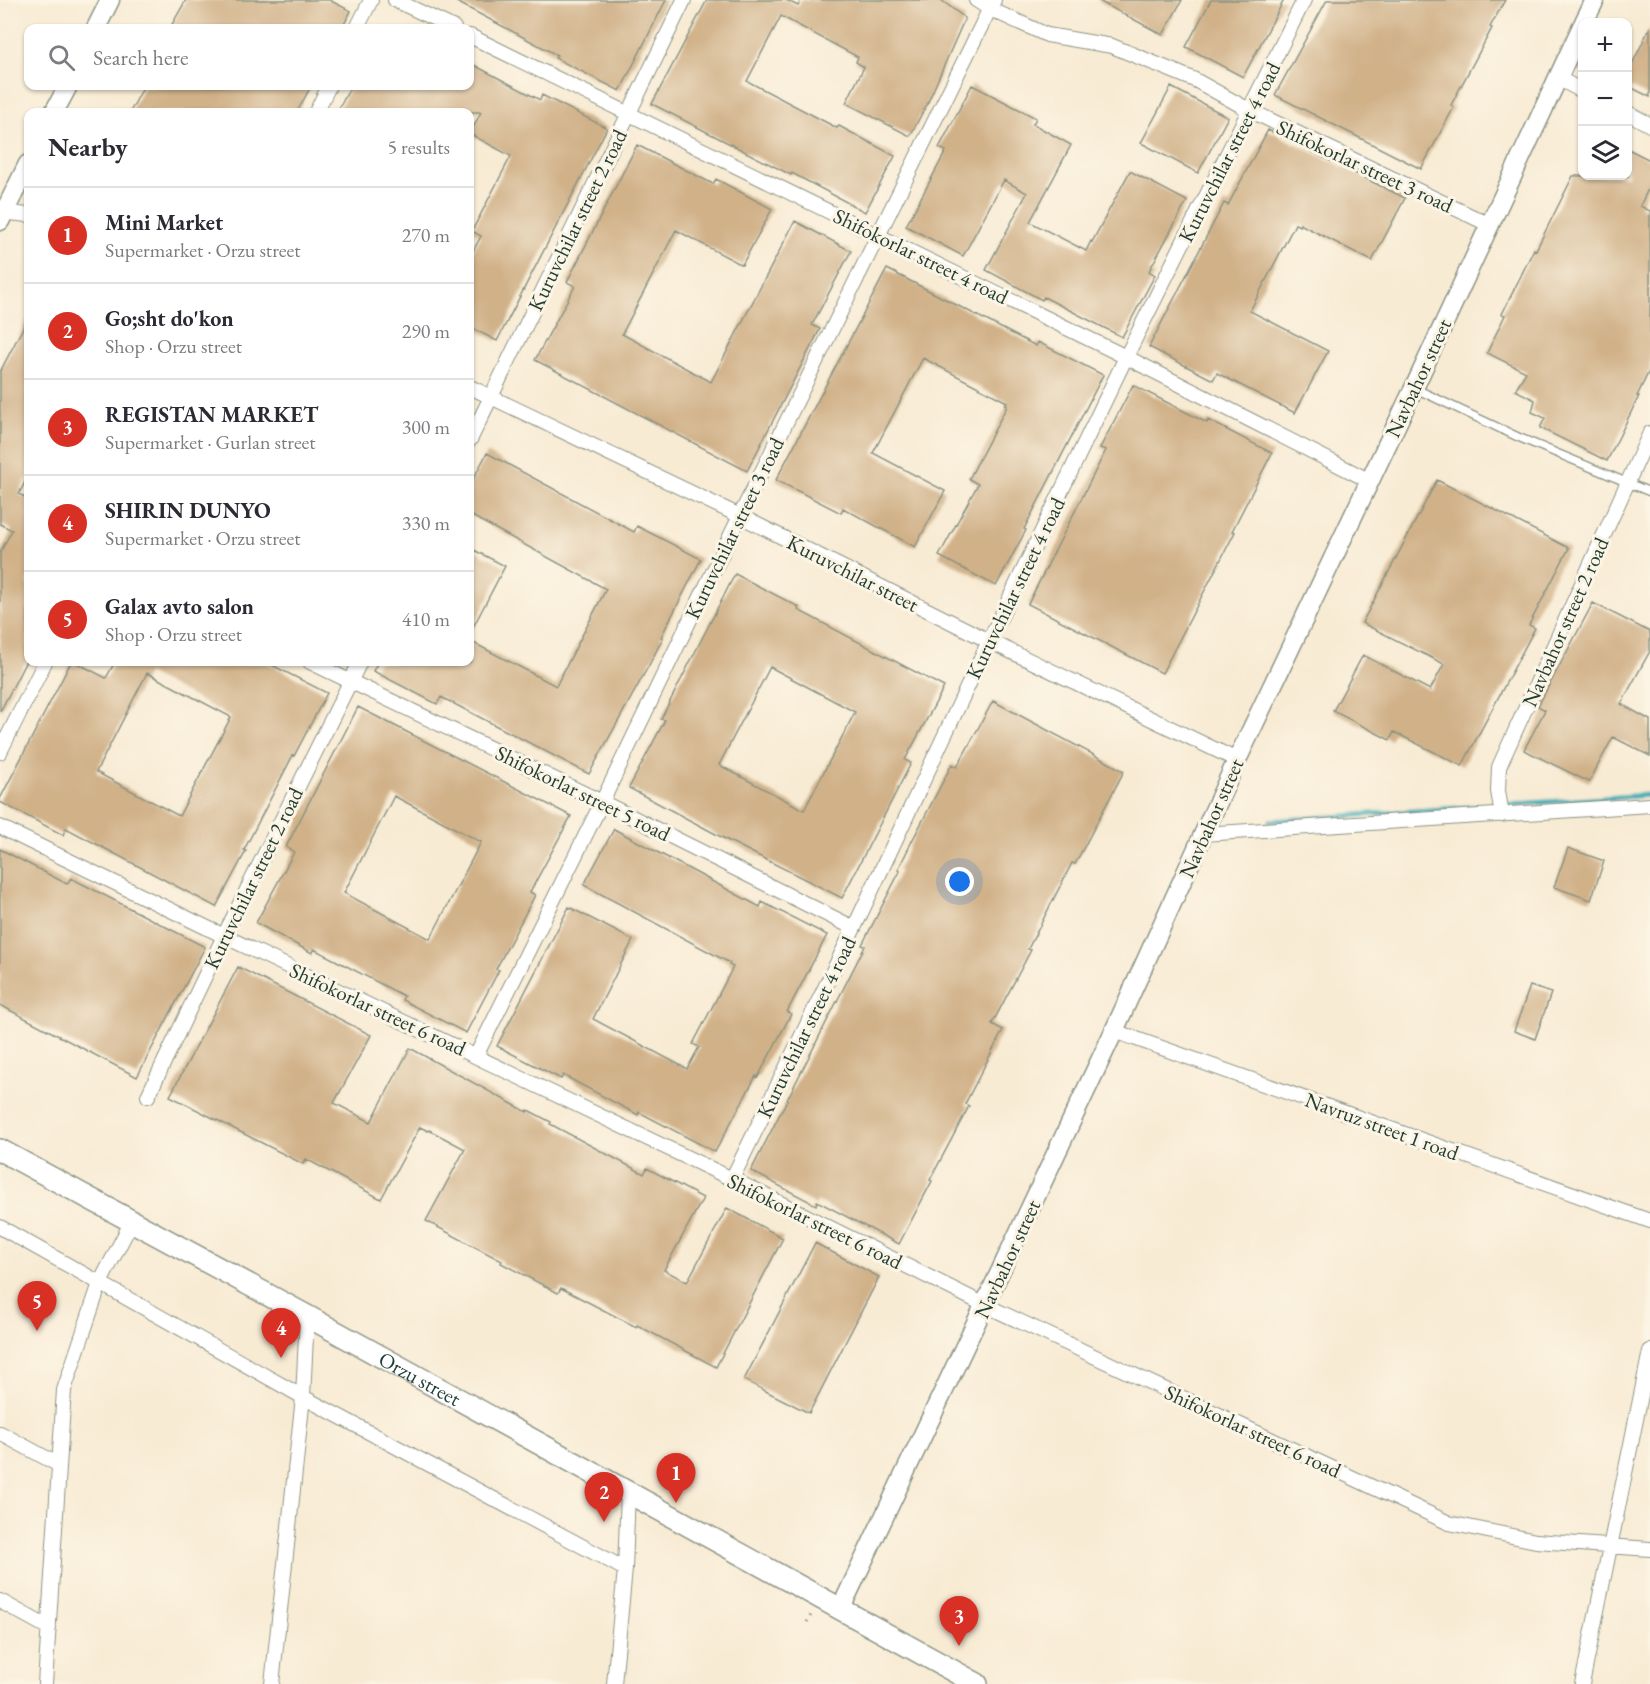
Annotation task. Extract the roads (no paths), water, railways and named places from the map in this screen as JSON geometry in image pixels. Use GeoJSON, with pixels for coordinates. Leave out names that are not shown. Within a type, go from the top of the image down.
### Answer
{"type":"FeatureCollection","features":[{"type":"Feature","properties":{"kind":"main road"},"geometry":{"type":"LineString","coordinates":[[98,24],[110,0]]}},
{"type":"Feature","properties":{"kind":"main road","name":"Navbahor street"},"geometry":{"type":"LineString","coordinates":[[1586,18],[1595,0]]}},
{"type":"Feature","properties":{"kind":"main road","name":"Navbahor street"},"geometry":{"type":"LineString","coordinates":[[840,1610],[1114,1031],[1237,760],[1370,482],[1578,35]]}},
{"type":"Feature","properties":{"kind":"main road"},"geometry":{"type":"LineString","coordinates":[[56,108],[66,90]]}},
{"type":"Feature","properties":{"kind":"main road"},"geometry":{"type":"LineString","coordinates":[[1,215],[24,172]]}},
{"type":"Feature","properties":{"kind":"main road","name":"Orzu street"},"geometry":{"type":"LineString","coordinates":[[0,1150],[977,1684]]}},
{"type":"Feature","properties":{"kind":"street"},"geometry":{"type":"LineString","coordinates":[[359,24],[371,0]]}},
{"type":"Feature","properties":{"kind":"street"},"geometry":{"type":"LineString","coordinates":[[395,0],[446,24]]}},
{"type":"Feature","properties":{"kind":"street","name":"Kuruvchilar street 2 road"},"geometry":{"type":"LineString","coordinates":[[474,432],[684,0]]}},
{"type":"Feature","properties":{"kind":"street","name":"Shifokorlar street 3 road"},"geometry":{"type":"LineString","coordinates":[[976,0],[992,4],[1047,35],[1112,46],[1195,80],[1249,110],[1490,225]]}},
{"type":"Feature","properties":{"kind":"street","name":"Kuruvchilar street 4 road"},"geometry":{"type":"LineString","coordinates":[[732,1179],[1126,357],[1304,0]]}},
{"type":"Feature","properties":{"kind":"street","name":"Kuruvchilar street 3 road"},"geometry":{"type":"LineString","coordinates":[[476,1056],[603,802],[740,516],[992,4]]}},
{"type":"Feature","properties":{"kind":"street","name":"Shifokorlar street 4 road"},"geometry":{"type":"LineString","coordinates":[[474,38],[1126,357],[1370,482]]}},
{"type":"Feature","properties":{"kind":"street"},"geometry":{"type":"LineString","coordinates":[[1558,78],[1578,89]]}},
{"type":"Feature","properties":{"kind":"street"},"geometry":{"type":"LineString","coordinates":[[318,108],[327,90]]}},
{"type":"Feature","properties":{"kind":"street"},"geometry":{"type":"LineString","coordinates":[[1632,115],[1650,125]]}},
{"type":"Feature","properties":{"kind":"street"},"geometry":{"type":"LineString","coordinates":[[1,215],[24,215]]}},
{"type":"Feature","properties":{"kind":"street","name":"Kuruvchilar street"},"geometry":{"type":"LineString","coordinates":[[474,389],[740,516],[989,641],[1237,760]]}},
{"type":"Feature","properties":{"kind":"street","name":"Navbahor street 2 road"},"geometry":{"type":"LineString","coordinates":[[1501,811],[1498,790],[1499,767],[1650,434]]}},
{"type":"Feature","properties":{"kind":"street"},"geometry":{"type":"LineString","coordinates":[[0,752],[43,666]]}},
{"type":"Feature","properties":{"kind":"street","name":"Shifokorlar street 5 road"},"geometry":{"type":"LineString","coordinates":[[318,666],[603,802],[854,928]]}},
{"type":"Feature","properties":{"kind":"street","name":"Kuruvchilar street 2 road"},"geometry":{"type":"LineString","coordinates":[[148,1096],[224,936],[358,666]]}},
{"type":"Feature","properties":{"kind":"street"},"geometry":{"type":"LineString","coordinates":[[1203,834],[1501,811],[1650,805]]}},
{"type":"Feature","properties":{"kind":"street","name":"Shifokorlar street 6 road"},"geometry":{"type":"LineString","coordinates":[[0,827],[732,1179],[985,1305],[1449,1523],[1536,1541],[1650,1549]]}},
{"type":"Feature","properties":{"kind":"street","name":"Navruz street 1 road"},"geometry":{"type":"LineString","coordinates":[[1114,1031],[1650,1221]]}},
{"type":"Feature","properties":{"kind":"street"},"geometry":{"type":"LineString","coordinates":[[45,1684],[64,1390],[100,1283],[132,1221]]}},
{"type":"Feature","properties":{"kind":"street"},"geometry":{"type":"LineString","coordinates":[[0,1227],[303,1397],[625,1569]]}},
{"type":"Feature","properties":{"kind":"street"},"geometry":{"type":"LineString","coordinates":[[272,1684],[303,1397],[307,1316]]}},
{"type":"Feature","properties":{"kind":"street"},"geometry":{"type":"LineString","coordinates":[[1582,1684],[1650,1351]]}},
{"type":"Feature","properties":{"kind":"street"},"geometry":{"type":"LineString","coordinates":[[0,1433],[59,1465]]}},
{"type":"Feature","properties":{"kind":"street"},"geometry":{"type":"LineString","coordinates":[[614,1684],[625,1569],[628,1492]]}},
{"type":"Feature","properties":{"kind":"street"},"geometry":{"type":"LineString","coordinates":[[0,1601],[49,1628]]}},
{"type":"Feature","properties":{"kind":"lane"},"geometry":{"type":"LineString","coordinates":[[1414,388],[1518,437],[1650,492]]}},
{"type":"Feature","properties":{"kind":"waterway"},"geometry":{"type":"LineString","coordinates":[[1270,821],[1650,795]]}},
{"type":"Feature","properties":{"kind":"place","name":"Galax avto salon"},"geometry":{"type":"Point","coordinates":[37,1331]}},
{"type":"Feature","properties":{"kind":"place","name":"SHIRIN DUNYO"},"geometry":{"type":"Point","coordinates":[281,1358]}},
{"type":"Feature","properties":{"kind":"place","name":"Mini Market"},"geometry":{"type":"Point","coordinates":[676,1503]}},
{"type":"Feature","properties":{"kind":"place","name":"Go;sht do'kon"},"geometry":{"type":"Point","coordinates":[604,1522]}},
{"type":"Feature","properties":{"kind":"place","name":"REGISTAN MARKET"},"geometry":{"type":"Point","coordinates":[959,1646]}}]}
